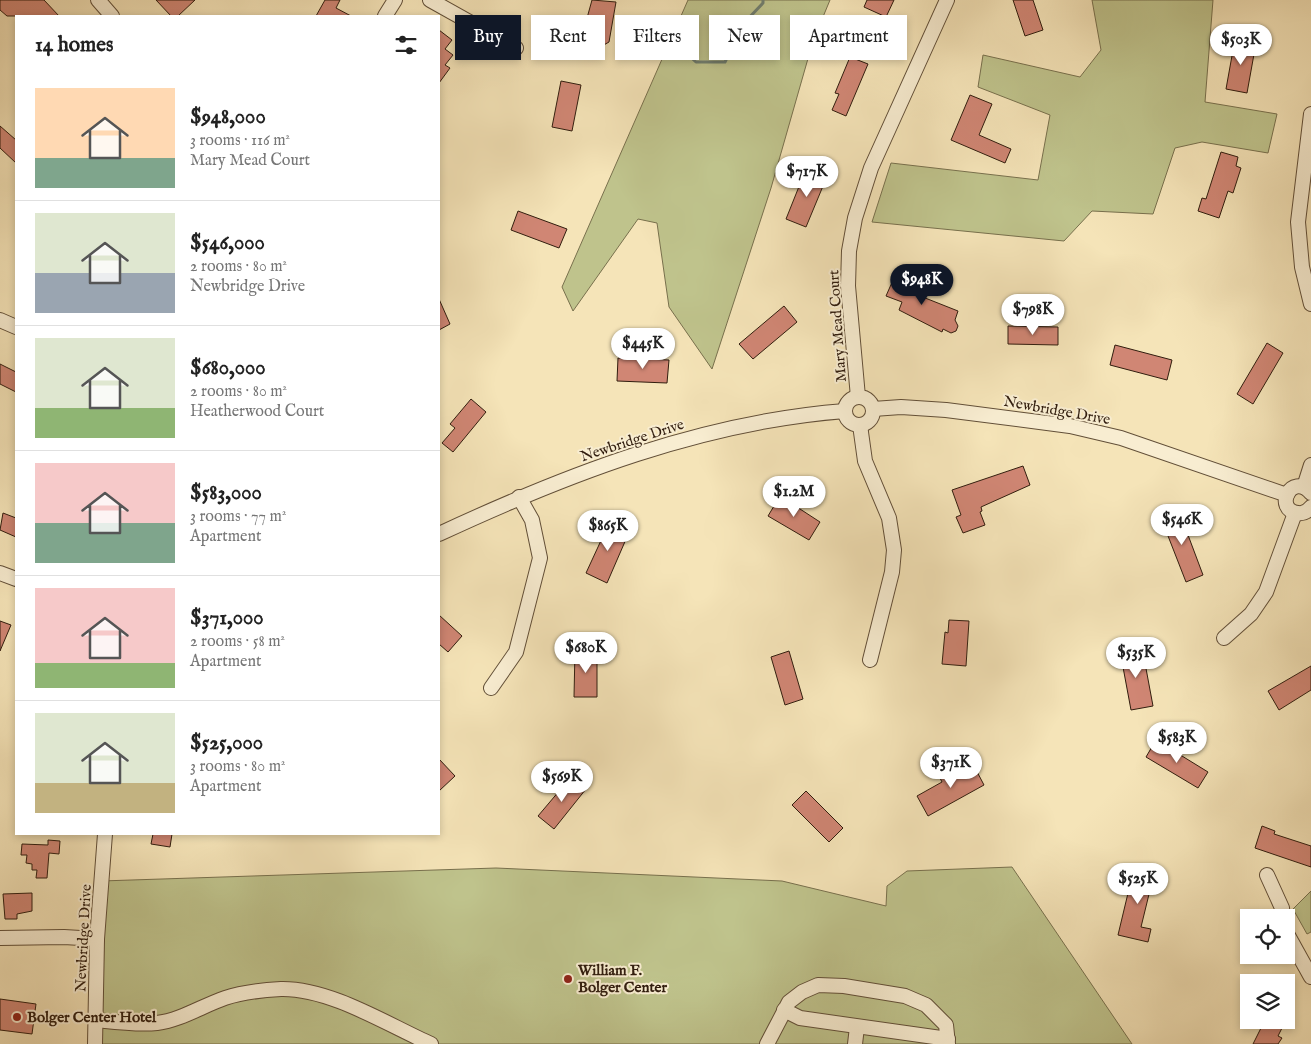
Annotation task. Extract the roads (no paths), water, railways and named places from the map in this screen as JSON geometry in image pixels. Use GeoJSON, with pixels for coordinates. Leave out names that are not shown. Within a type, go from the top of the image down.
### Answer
{"type":"FeatureCollection","features":[{"type":"Feature","properties":{"kind":"street"},"geometry":{"type":"LineString","coordinates":[[98,0],[111,15]]}},
{"type":"Feature","properties":{"kind":"street"},"geometry":{"type":"LineString","coordinates":[[386,15],[395,0]]}},
{"type":"Feature","properties":{"kind":"street"},"geometry":{"type":"LineString","coordinates":[[430,0],[457,15]]}},
{"type":"Feature","properties":{"kind":"street","name":"Mary Mead Court"},"geometry":{"type":"LineString","coordinates":[[858,397],[848,286],[849,251],[855,218],[872,168],[946,1]]}},
{"type":"Feature","properties":{"kind":"street"},"geometry":{"type":"LineString","coordinates":[[1311,114],[1298,222],[1302,267],[1311,304]]}},
{"type":"Feature","properties":{"kind":"street"},"geometry":{"type":"LineString","coordinates":[[0,320],[15,327]]}},
{"type":"Feature","properties":{"kind":"street"},"geometry":{"type":"LineString","coordinates":[[858,397],[870,401],[873,409],[869,421],[860,425],[852,422],[845,411],[848,403],[858,397]]}},
{"type":"Feature","properties":{"kind":"street","name":"Newbridge Drive"},"geometry":{"type":"LineString","coordinates":[[873,409],[901,407],[946,410],[1070,426],[1121,438],[1287,494]]}},
{"type":"Feature","properties":{"kind":"street","name":"Newbridge Drive"},"geometry":{"type":"LineString","coordinates":[[440,534],[519,497],[619,459],[714,431],[808,414],[845,411]]}},
{"type":"Feature","properties":{"kind":"street"},"geometry":{"type":"LineString","coordinates":[[860,425],[865,461],[889,518],[894,550],[892,572],[870,660]]}},
{"type":"Feature","properties":{"kind":"street"},"geometry":{"type":"LineString","coordinates":[[1295,513],[1287,505],[1287,494],[1295,487],[1307,490],[1311,465]]}},
{"type":"Feature","properties":{"kind":"street"},"geometry":{"type":"LineString","coordinates":[[491,688],[516,652],[540,558],[532,520],[519,497]]}},
{"type":"Feature","properties":{"kind":"street"},"geometry":{"type":"LineString","coordinates":[[1295,513],[1305,512],[1311,507]]}},
{"type":"Feature","properties":{"kind":"street"},"geometry":{"type":"LineString","coordinates":[[1224,638],[1252,614],[1266,592],[1295,513]]}},
{"type":"Feature","properties":{"kind":"street"},"geometry":{"type":"LineString","coordinates":[[0,573],[15,579]]}},
{"type":"Feature","properties":{"kind":"street","name":"Newbridge Drive"},"geometry":{"type":"LineString","coordinates":[[95,1044],[97,940],[104,835]]}},
{"type":"Feature","properties":{"kind":"street"},"geometry":{"type":"LineString","coordinates":[[1267,875],[1282,909]]}},
{"type":"Feature","properties":{"kind":"street"},"geometry":{"type":"LineString","coordinates":[[0,938],[64,937],[97,940]]}},
{"type":"Feature","properties":{"kind":"street"},"geometry":{"type":"LineString","coordinates":[[1295,948],[1311,977]]}},
{"type":"Feature","properties":{"kind":"street"},"geometry":{"type":"LineString","coordinates":[[767,1044],[784,1010],[802,992],[818,985],[844,986],[905,996],[926,1005],[946,1025],[948,1041],[800,1018],[784,1010]]}},
{"type":"Feature","properties":{"kind":"street"},"geometry":{"type":"LineString","coordinates":[[96,1020],[156,1023],[177,1018],[225,998],[251,992],[283,989],[317,995],[351,1007],[431,1044]]}},
{"type":"Feature","properties":{"kind":"street"},"geometry":{"type":"LineString","coordinates":[[855,1044],[857,1027]]}},
{"type":"Feature","properties":{"kind":"waterway"},"geometry":{"type":"LineString","coordinates":[[694,60],[696,62],[725,62],[744,23],[763,3],[763,0]]}},
{"type":"Feature","properties":{"kind":"place","name":"William F. Bolger Center"},"geometry":{"type":"Point","coordinates":[568,979]}},
{"type":"Feature","properties":{"kind":"place","name":"Bolger Center Hotel"},"geometry":{"type":"Point","coordinates":[17,1017]}}]}
